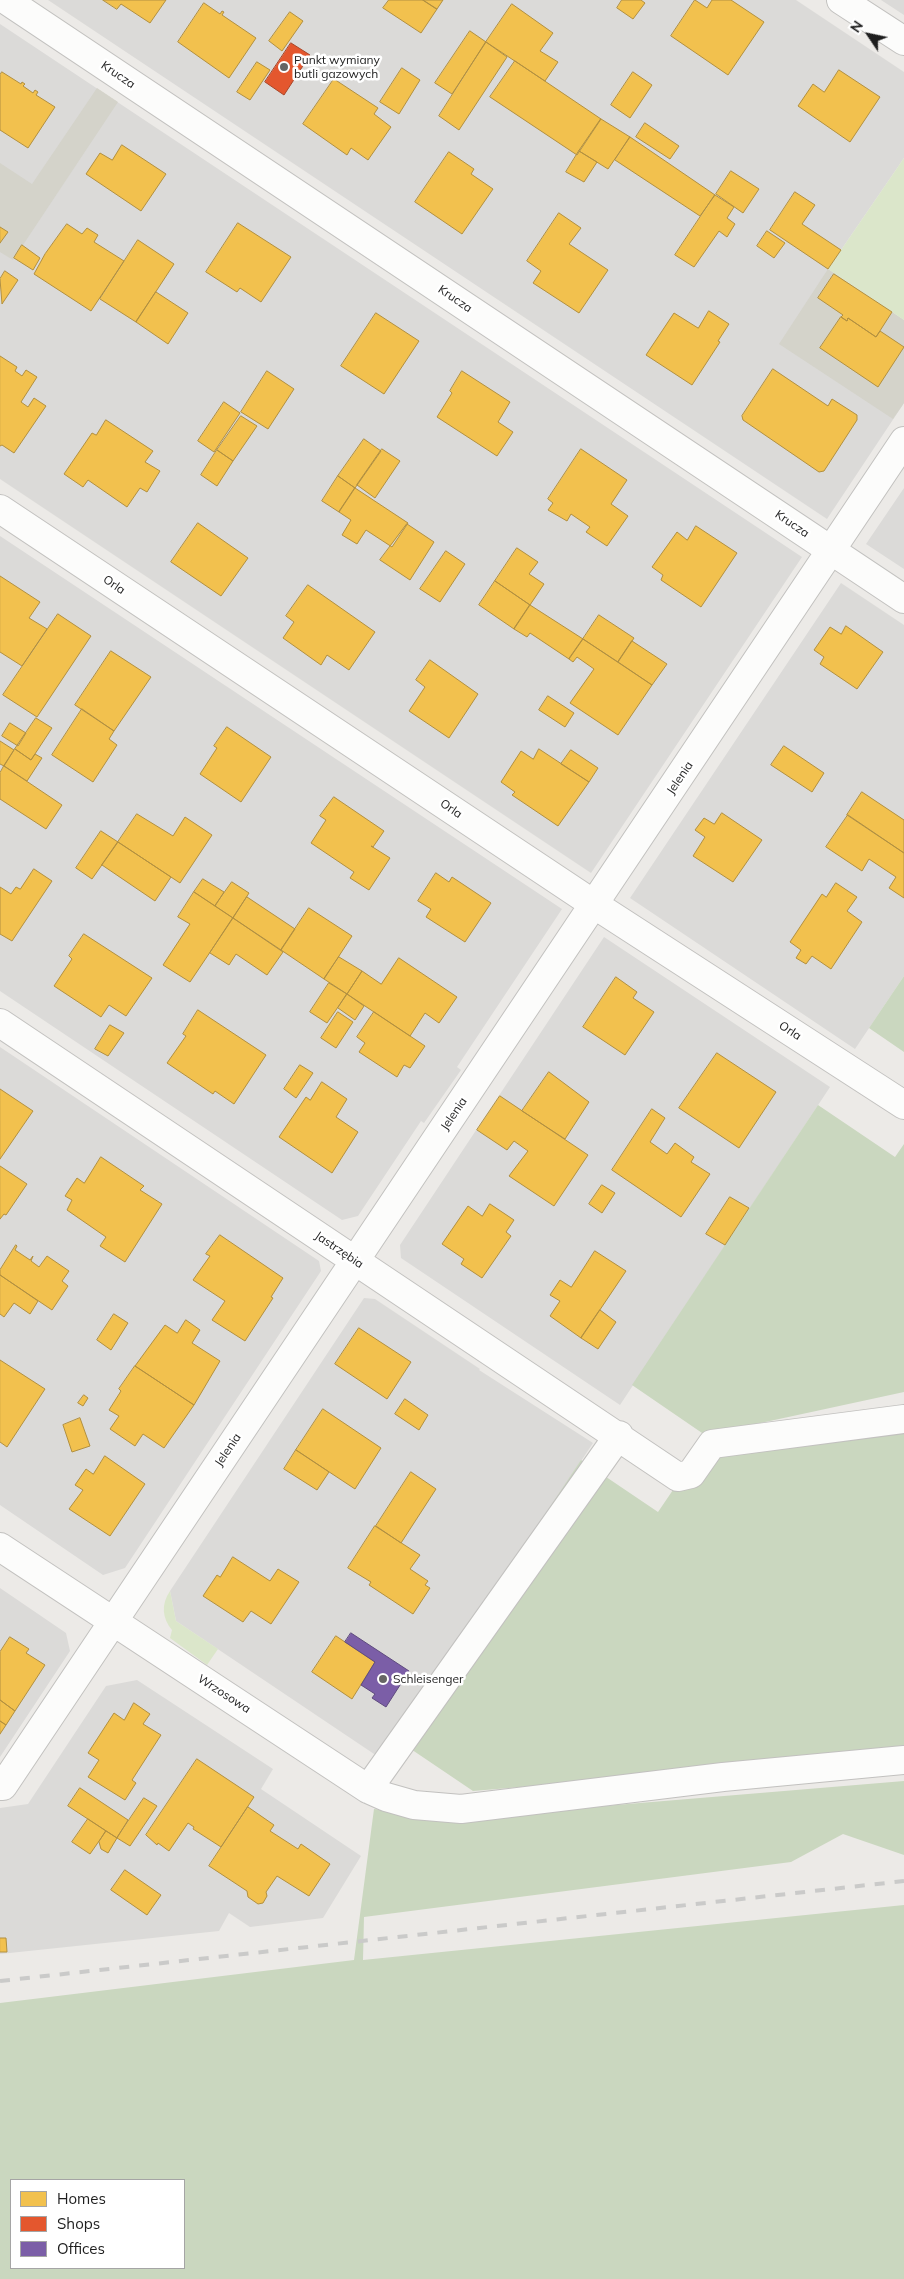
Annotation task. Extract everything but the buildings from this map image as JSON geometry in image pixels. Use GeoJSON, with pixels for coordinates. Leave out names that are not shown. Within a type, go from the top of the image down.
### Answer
{"type":"FeatureCollection","features":[{"type":"Feature","properties":{"kind":"street","name":"Krucza"},"geometry":{"type":"LineString","coordinates":[[6,0],[904,598]]}},
{"type":"Feature","properties":{"kind":"street"},"geometry":{"type":"LineString","coordinates":[[841,0],[904,41]]}},
{"type":"Feature","properties":{"kind":"street","name":"Jelenia"},"geometry":{"type":"LineString","coordinates":[[1,1786],[356,1262],[904,441]]}},
{"type":"Feature","properties":{"kind":"street","name":"Orla"},"geometry":{"type":"LineString","coordinates":[[0,509],[595,905],[904,1105]]}},
{"type":"Feature","properties":{"kind":"street","name":"Jastrzębia"},"geometry":{"type":"LineString","coordinates":[[0,1023],[356,1262],[619,1435],[678,1477],[691,1474],[712,1444],[904,1419]]}},
{"type":"Feature","properties":{"kind":"street"},"geometry":{"type":"LineString","coordinates":[[368,1789],[619,1435]]}},
{"type":"Feature","properties":{"kind":"street","name":"Wrzosowa"},"geometry":{"type":"LineString","coordinates":[[0,1547],[368,1789],[386,1797],[414,1805],[461,1809],[723,1777],[904,1760]]}},
{"type":"Feature","properties":{"kind":"shaded area"},"geometry":{"type":"Polygon","coordinates":[[[48,0],[796,0],[904,72],[904,158],[828,269],[904,320],[904,403],[827,519],[48,0]]]}},
{"type":"Feature","properties":{"kind":"shaded area"},"geometry":{"type":"Polygon","coordinates":[[[881,0],[904,0],[904,15],[881,0]]]}},
{"type":"Feature","properties":{"kind":"shaded area"},"geometry":{"type":"Polygon","coordinates":[[[0,24],[802,557],[591,873],[0,479],[0,24]]]}},
{"type":"Feature","properties":{"kind":"shaded area"},"geometry":{"type":"Polygon","coordinates":[[[97,88],[118,102],[13,260],[0,252],[0,163],[32,184],[97,88]]]}},
{"type":"Feature","properties":{"kind":"shaded area"},"geometry":{"type":"Polygon","coordinates":[[[828,269],[904,320],[904,403],[893,419],[779,344],[828,269]]]}},
{"type":"Feature","properties":{"kind":"shaded area"},"geometry":{"type":"Polygon","coordinates":[[[904,488],[904,569],[866,544],[904,488]]]}},
{"type":"Feature","properties":{"kind":"shaded area"},"geometry":{"type":"Polygon","coordinates":[[[0,536],[562,909],[457,1067],[461,1070],[424,1123],[421,1121],[358,1216],[342,1220],[0,991],[0,536]]]}},
{"type":"Feature","properties":{"kind":"shaded area"},"geometry":{"type":"Polygon","coordinates":[[[841,583],[904,625],[904,976],[855,1049],[630,898],[841,583]]]}},
{"type":"Feature","properties":{"kind":"shaded area"},"geometry":{"type":"Polygon","coordinates":[[[604,937],[830,1087],[620,1405],[401,1258],[400,1245],[604,937]]]}},
{"type":"Feature","properties":{"kind":"shaded area"},"geometry":{"type":"Polygon","coordinates":[[[0,1047],[319,1261],[321,1271],[125,1568],[103,1575],[0,1505],[0,1047]]]}},
{"type":"Feature","properties":{"kind":"shaded area"},"geometry":{"type":"Polygon","coordinates":[[[364,1298],[375,1299],[479,1370],[593,1443],[383,1760],[176,1621],[170,1591],[364,1298]]]}},
{"type":"Feature","properties":{"kind":"shaded area"},"geometry":{"type":"Polygon","coordinates":[[[0,1588],[66,1633],[70,1651],[0,1757],[0,1588]]]}},
{"type":"Feature","properties":{"kind":"shaded area"},"geometry":{"type":"Polygon","coordinates":[[[137,1680],[273,1769],[261,1789],[361,1856],[323,1918],[250,1927],[229,1913],[219,1931],[0,1954],[0,1808],[28,1804],[106,1686],[137,1680]]]}},
{"type":"Feature","properties":{"kind":"green space"},"geometry":{"type":"Polygon","coordinates":[[[904,158],[904,320],[828,269],[904,158]]]}},
{"type":"Feature","properties":{"kind":"green space"},"geometry":{"type":"Polygon","coordinates":[[[904,976],[904,1052],[869,1028],[904,976]]]}},
{"type":"Feature","properties":{"kind":"green space"},"geometry":{"type":"Polygon","coordinates":[[[818,1105],[895,1157],[904,1144],[904,1392],[705,1435],[632,1385],[818,1105]]]}},
{"type":"Feature","properties":{"kind":"green space"},"geometry":{"type":"Polygon","coordinates":[[[904,1423],[904,1755],[473,1791],[396,1739],[581,1460],[658,1512],[692,1462],[904,1423]]]}},
{"type":"Feature","properties":{"kind":"green space"},"geometry":{"type":"Polygon","coordinates":[[[170,1591],[176,1621],[218,1649],[207,1665],[170,1638],[172,1630],[166,1621],[164,1606],[170,1591]]]}},
{"type":"Feature","properties":{"kind":"green space"},"geometry":{"type":"Polygon","coordinates":[[[904,1781],[904,1855],[843,1834],[791,1862],[364,1917],[363,1960],[904,1905],[904,2279],[0,2279],[0,2003],[354,1960],[374,1809],[460,1818],[904,1781]]]}},
{"type":"Feature","properties":{"kind":"railway"},"geometry":{"type":"LineString","coordinates":[[0,1981],[904,1881]]}},
{"type":"Feature","properties":{"kind":"place","name":"Punkt wymiany butli gazowych"},"geometry":{"type":"Point","coordinates":[284,67]}},
{"type":"Feature","properties":{"kind":"place","name":"Schleisenger"},"geometry":{"type":"Point","coordinates":[383,1679]}}]}
